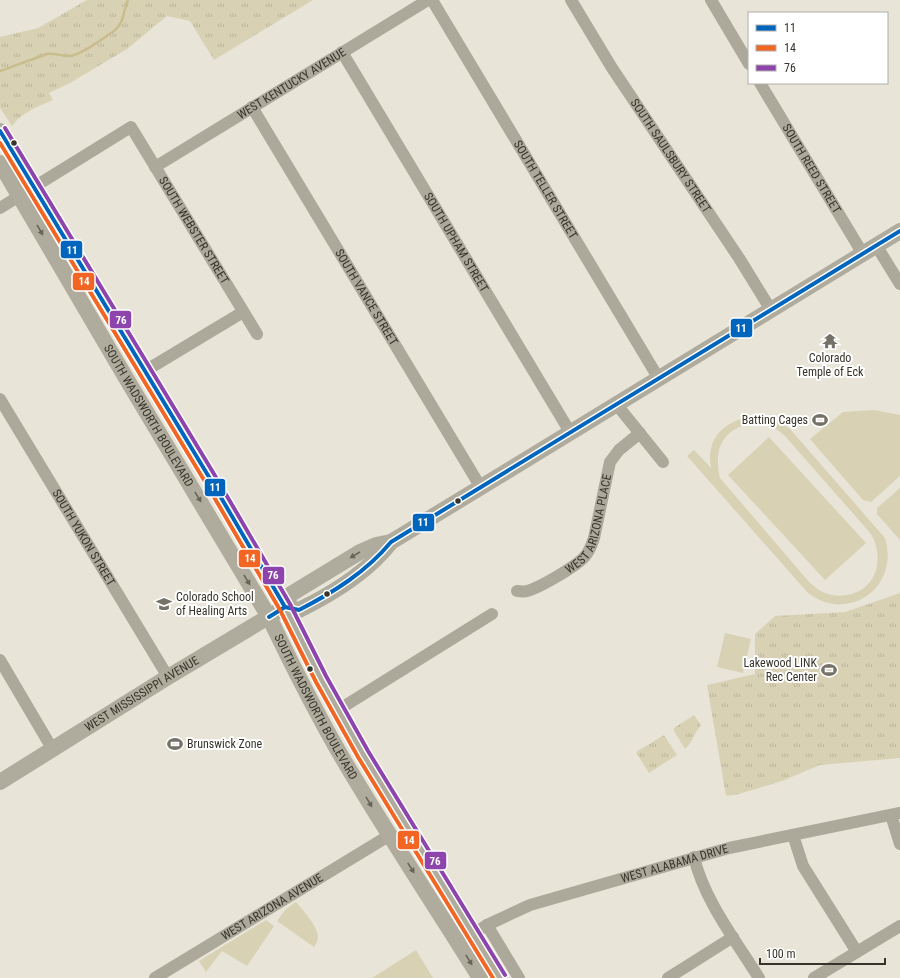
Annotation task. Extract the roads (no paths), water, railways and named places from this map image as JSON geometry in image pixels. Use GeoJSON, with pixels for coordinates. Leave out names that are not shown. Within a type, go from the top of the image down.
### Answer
{"type":"FeatureCollection","features":[{"type":"Feature","properties":{"kind":"main road","name":"SOUTH WADSWORTH BOULEVARD"},"geometry":{"type":"LineString","coordinates":[[0,131],[209,477],[285,607],[338,710],[363,754],[500,978]]}},
{"type":"Feature","properties":{"kind":"main road","name":"SOUTH WADSWORTH BOULEVARD"},"geometry":{"type":"LineString","coordinates":[[0,162],[269,617],[288,657],[325,726],[390,835],[480,978]]}},
{"type":"Feature","properties":{"kind":"main road"},"geometry":{"type":"LineString","coordinates":[[285,607],[299,610],[337,588],[371,564],[391,542],[480,486],[617,405],[900,231]]}},
{"type":"Feature","properties":{"kind":"main road"},"geometry":{"type":"LineString","coordinates":[[152,421],[178,450],[198,476],[205,479],[209,477]]}},
{"type":"Feature","properties":{"kind":"main road","name":"WEST MISSISSIPPI AVENUE"},"geometry":{"type":"LineString","coordinates":[[0,782],[168,677],[285,607]]}},
{"type":"Feature","properties":{"kind":"main road"},"geometry":{"type":"LineString","coordinates":[[390,835],[395,832],[400,834],[422,863],[435,873]]}},
{"type":"Feature","properties":{"kind":"street","name":"WEST KENTUCKY AVENUE"},"geometry":{"type":"LineString","coordinates":[[155,166],[428,0]]}},
{"type":"Feature","properties":{"kind":"street","name":"SOUTH TELLER STREET"},"geometry":{"type":"LineString","coordinates":[[432,0],[658,379]]}},
{"type":"Feature","properties":{"kind":"street","name":"SOUTH SAULSBURY STREET"},"geometry":{"type":"LineString","coordinates":[[570,0],[612,68],[740,258],[772,310]]}},
{"type":"Feature","properties":{"kind":"street"},"geometry":{"type":"LineString","coordinates":[[711,0],[748,62]]}},
{"type":"Feature","properties":{"kind":"street","name":"SOUTH UPHAM STREET"},"geometry":{"type":"LineString","coordinates":[[342,52],[570,432]]}},
{"type":"Feature","properties":{"kind":"street","name":"SOUTH REED STREET"},"geometry":{"type":"LineString","coordinates":[[761,84],[870,250],[900,284]]}},
{"type":"Feature","properties":{"kind":"street","name":"SOUTH VANCE STREET"},"geometry":{"type":"LineString","coordinates":[[252,107],[480,486]]}},
{"type":"Feature","properties":{"kind":"street","name":"SOUTH WEBSTER STREET"},"geometry":{"type":"LineString","coordinates":[[34,188],[131,127],[257,334]]}},
{"type":"Feature","properties":{"kind":"street"},"geometry":{"type":"LineString","coordinates":[[0,208],[34,188]]}},
{"type":"Feature","properties":{"kind":"street"},"geometry":{"type":"LineString","coordinates":[[144,371],[243,312]]}},
{"type":"Feature","properties":{"kind":"street","name":"SOUTH YUKON STREET"},"geometry":{"type":"LineString","coordinates":[[0,399],[168,677]]}},
{"type":"Feature","properties":{"kind":"street"},"geometry":{"type":"LineString","coordinates":[[617,405],[663,462]]}},
{"type":"Feature","properties":{"kind":"street","name":"WEST ARIZONA PLACE"},"geometry":{"type":"LineString","coordinates":[[517,591],[526,591],[542,584],[577,563],[586,555],[594,538],[610,462],[619,450],[640,433]]}},
{"type":"Feature","properties":{"kind":"street"},"geometry":{"type":"LineString","coordinates":[[338,710],[492,614]]}},
{"type":"Feature","properties":{"kind":"street"},"geometry":{"type":"LineString","coordinates":[[0,660],[53,750]]}},
{"type":"Feature","properties":{"kind":"street"},"geometry":{"type":"LineString","coordinates":[[896,814],[900,844]]}},
{"type":"Feature","properties":{"kind":"street","name":"WEST ALABAMA DRIVE"},"geometry":{"type":"LineString","coordinates":[[458,943],[487,925],[519,909],[694,857],[729,848],[896,814]]}},
{"type":"Feature","properties":{"kind":"street","name":"WEST ARIZONA AVENUE"},"geometry":{"type":"LineString","coordinates":[[155,978],[390,835]]}},
{"type":"Feature","properties":{"kind":"street"},"geometry":{"type":"LineString","coordinates":[[793,835],[802,866],[857,952]]}},
{"type":"Feature","properties":{"kind":"street"},"geometry":{"type":"LineString","coordinates":[[694,857],[699,876],[707,894],[759,978]]}},
{"type":"Feature","properties":{"kind":"street"},"geometry":{"type":"LineString","coordinates":[[487,925],[519,978]]}},
{"type":"Feature","properties":{"kind":"street"},"geometry":{"type":"LineString","coordinates":[[814,978],[900,926]]}},
{"type":"Feature","properties":{"kind":"street"},"geometry":{"type":"LineString","coordinates":[[668,978],[733,937]]}},
{"type":"Feature","properties":{"kind":"waterway"},"geometry":{"type":"LineString","coordinates":[[0,71],[47,54],[69,56],[80,53],[118,27],[122,20],[128,0]]}},
{"type":"Feature","properties":{"kind":"place","name":"Colorado Temple of Eck"},"geometry":{"type":"Point","coordinates":[830,341]}},
{"type":"Feature","properties":{"kind":"place","name":"Batting Cages"},"geometry":{"type":"Point","coordinates":[820,420]}},
{"type":"Feature","properties":{"kind":"place","name":"Colorado School of Healing Arts"},"geometry":{"type":"Point","coordinates":[164,604]}},
{"type":"Feature","properties":{"kind":"place","name":"Lakewood LINK Rec Center"},"geometry":{"type":"Point","coordinates":[829,670]}},
{"type":"Feature","properties":{"kind":"place","name":"Brunswick Zone"},"geometry":{"type":"Point","coordinates":[175,744]}}]}
